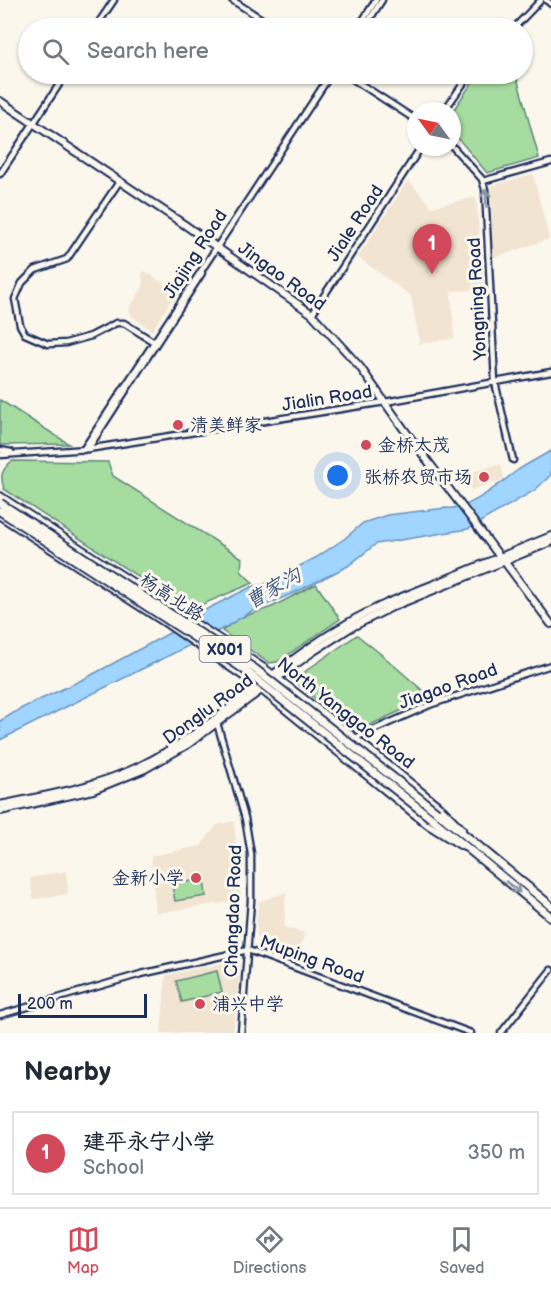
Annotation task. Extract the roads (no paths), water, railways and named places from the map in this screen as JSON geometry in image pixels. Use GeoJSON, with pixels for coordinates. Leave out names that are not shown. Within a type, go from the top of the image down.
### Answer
{"type":"FeatureCollection","features":[{"type":"Feature","properties":{"kind":"highway","name":"杨高北路"},"geometry":{"type":"LineString","coordinates":[[0,503],[255,669],[434,815]]}},
{"type":"Feature","properties":{"kind":"highway","name":"杨高北路"},"geometry":{"type":"LineString","coordinates":[[0,511],[242,668],[434,815]]}},
{"type":"Feature","properties":{"kind":"highway","name":"North Yanggao Road"},"geometry":{"type":"LineString","coordinates":[[434,815],[482,849],[551,906]]}},
{"type":"Feature","properties":{"kind":"highway","name":"North Yanggao Road"},"geometry":{"type":"LineString","coordinates":[[434,815],[476,856],[551,917]]}},
{"type":"Feature","properties":{"kind":"main road","name":"Jingao Road"},"geometry":{"type":"LineString","coordinates":[[0,101],[312,314],[360,367],[551,624]]}},
{"type":"Feature","properties":{"kind":"main road","name":"North Yanggao Road"},"geometry":{"type":"LineString","coordinates":[[0,496],[274,676],[440,807],[482,849]]}},
{"type":"Feature","properties":{"kind":"main road","name":"North Yanggao Road"},"geometry":{"type":"LineString","coordinates":[[0,516],[167,624],[259,688],[428,825],[476,856]]}},
{"type":"Feature","properties":{"kind":"main road","name":"Donglu Road"},"geometry":{"type":"LineString","coordinates":[[0,811],[85,792],[118,781],[168,757],[217,723],[274,676],[364,620],[551,536]]}},
{"type":"Feature","properties":{"kind":"main road","name":"Donglu Road"},"geometry":{"type":"LineString","coordinates":[[502,559],[551,542]]}},
{"type":"Feature","properties":{"kind":"main road","name":"Donglu Road"},"geometry":{"type":"LineString","coordinates":[[0,805],[83,787],[130,771],[184,740],[259,688]]}},
{"type":"Feature","properties":{"kind":"street"},"geometry":{"type":"LineString","coordinates":[[102,18],[114,0]]}},
{"type":"Feature","properties":{"kind":"street"},"geometry":{"type":"LineString","coordinates":[[232,0],[260,18]]}},
{"type":"Feature","properties":{"kind":"street"},"geometry":{"type":"LineString","coordinates":[[364,18],[376,0]]}},
{"type":"Feature","properties":{"kind":"street"},"geometry":{"type":"LineString","coordinates":[[370,18],[382,0]]}},
{"type":"Feature","properties":{"kind":"street"},"geometry":{"type":"LineString","coordinates":[[525,18],[544,0],[551,4]]}},
{"type":"Feature","properties":{"kind":"street"},"geometry":{"type":"LineString","coordinates":[[0,174],[59,84]]}},
{"type":"Feature","properties":{"kind":"street","name":"Jiajing Road"},"geometry":{"type":"LineString","coordinates":[[85,450],[324,84]]}},
{"type":"Feature","properties":{"kind":"street"},"geometry":{"type":"LineString","coordinates":[[360,84],[407,114]]}},
{"type":"Feature","properties":{"kind":"street"},"geometry":{"type":"LineString","coordinates":[[450,102],[463,84]]}},
{"type":"Feature","properties":{"kind":"street","name":"Jiale Road"},"geometry":{"type":"LineString","coordinates":[[312,314],[415,156]]}},
{"type":"Feature","properties":{"kind":"street"},"geometry":{"type":"LineString","coordinates":[[461,156],[483,181],[551,162]]}},
{"type":"Feature","properties":{"kind":"street","name":"Yongning Road"},"geometry":{"type":"LineString","coordinates":[[483,181],[495,382],[513,460]]}},
{"type":"Feature","properties":{"kind":"street"},"geometry":{"type":"LineString","coordinates":[[119,182],[66,259],[35,270],[22,283],[15,299],[20,325],[25,334],[48,344],[66,343],[92,336],[116,323],[124,323],[154,342]]}},
{"type":"Feature","properties":{"kind":"street","name":"Jiajing Road"},"geometry":{"type":"LineString","coordinates":[[85,450],[217,248]]}},
{"type":"Feature","properties":{"kind":"street","name":"Jialin Road"},"geometry":{"type":"LineString","coordinates":[[0,455],[85,450],[385,402],[551,372]]}},
{"type":"Feature","properties":{"kind":"street"},"geometry":{"type":"LineString","coordinates":[[0,450],[14,453]]}},
{"type":"Feature","properties":{"kind":"street","name":"Jiagao Road"},"geometry":{"type":"LineString","coordinates":[[355,738],[432,704],[551,665]]}},
{"type":"Feature","properties":{"kind":"street","name":"Changdao Road"},"geometry":{"type":"LineString","coordinates":[[217,723],[249,835],[252,876],[241,1033]]}},
{"type":"Feature","properties":{"kind":"street","name":"Muping Road"},"geometry":{"type":"LineString","coordinates":[[0,1015],[141,974],[248,950],[471,1033]]}},
{"type":"Feature","properties":{"kind":"street"},"geometry":{"type":"LineString","coordinates":[[501,1033],[551,970]]}},
{"type":"Feature","properties":{"kind":"water","name":"曹家沟"},"geometry":{"type":"Polygon","coordinates":[[[551,451],[551,475],[535,490],[468,529],[376,544],[348,566],[252,611],[226,627],[0,740],[0,721],[201,616],[201,612],[251,587],[265,584],[317,557],[363,523],[387,515],[455,508],[464,505],[484,495],[518,470],[551,451]]]}},
{"type":"Feature","properties":{"kind":"place","name":"建平永宁小学"},"geometry":{"type":"Point","coordinates":[432,274]}},
{"type":"Feature","properties":{"kind":"place","name":"清美鲜家"},"geometry":{"type":"Point","coordinates":[178,425]}},
{"type":"Feature","properties":{"kind":"place","name":"金桥太茂"},"geometry":{"type":"Point","coordinates":[366,445]}},
{"type":"Feature","properties":{"kind":"place","name":"张桥农贸市场"},"geometry":{"type":"Point","coordinates":[484,477]}},
{"type":"Feature","properties":{"kind":"place","name":"金新小学"},"geometry":{"type":"Point","coordinates":[196,878]}},
{"type":"Feature","properties":{"kind":"place","name":"浦兴中学"},"geometry":{"type":"Point","coordinates":[200,1004]}}]}
